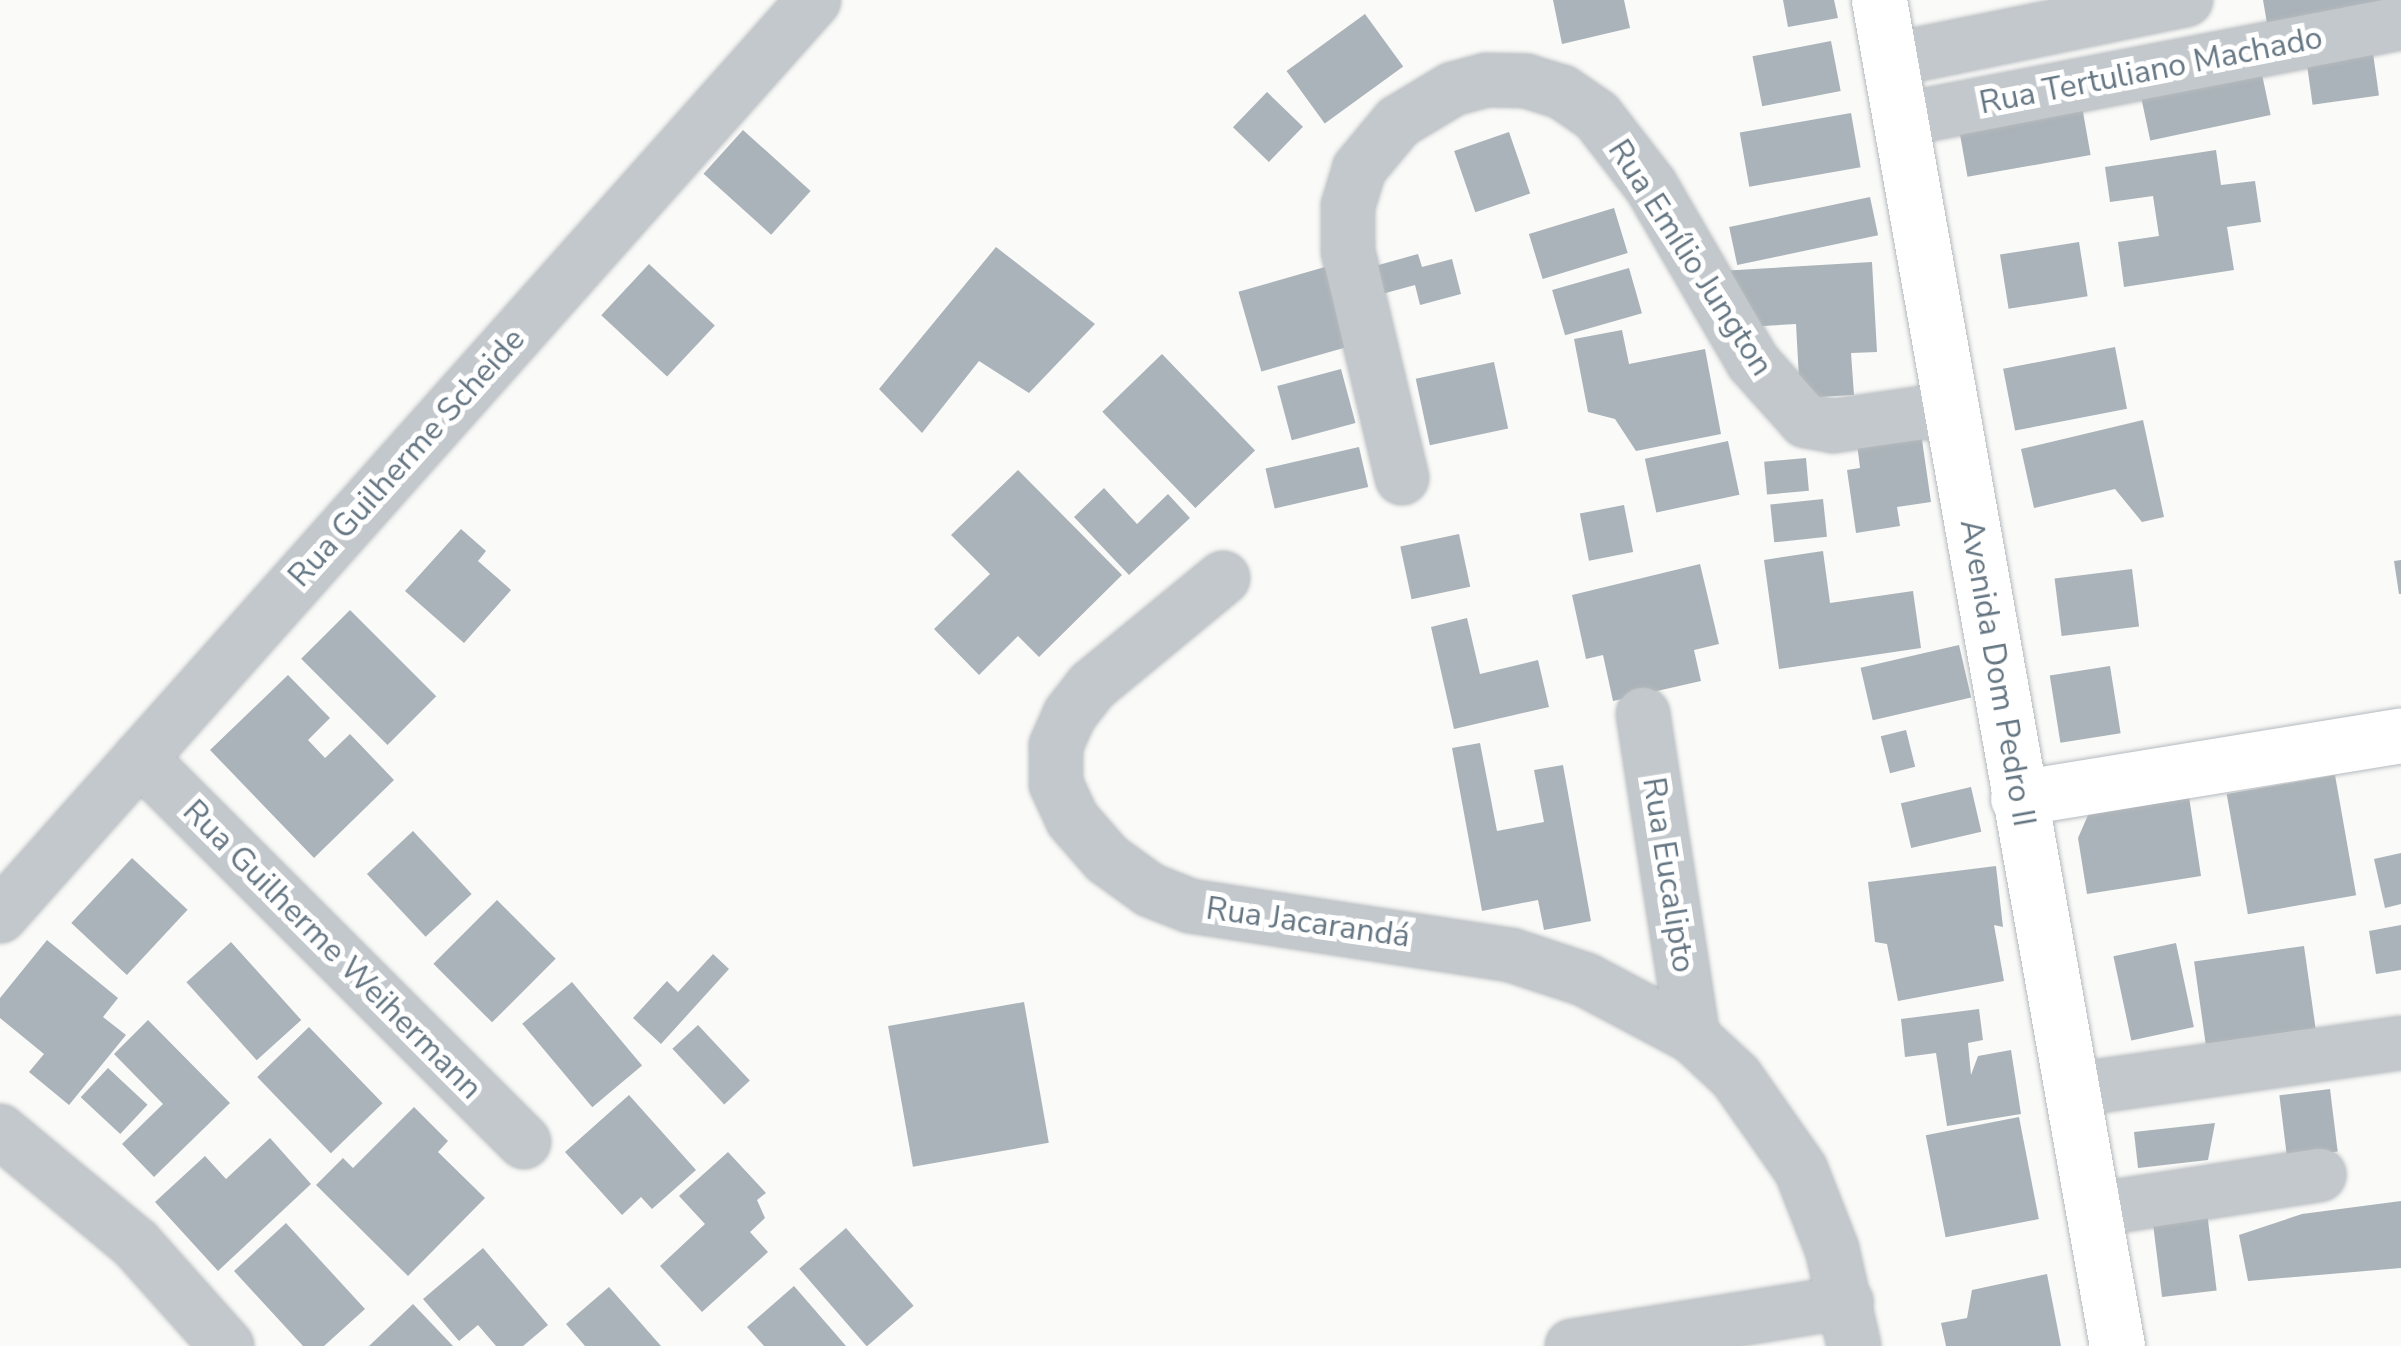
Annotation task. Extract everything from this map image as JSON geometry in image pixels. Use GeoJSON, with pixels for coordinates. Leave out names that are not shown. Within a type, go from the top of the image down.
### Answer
{"type":"FeatureCollection","features":[{"type":"Feature","properties":{"kind":"main road","name":"Avenida Dom Pedro II"},"geometry":{"type":"LineString","coordinates":[[1879,0],[2116,1346]]}},
{"type":"Feature","properties":{"kind":"main road"},"geometry":{"type":"LineString","coordinates":[[2018,798],[2401,735]]}},
{"type":"Feature","properties":{"kind":"street","name":"Rua Guilherme Scheide"},"geometry":{"type":"LineString","coordinates":[[0,916],[814,0]]}},
{"type":"Feature","properties":{"kind":"street"},"geometry":{"type":"LineString","coordinates":[[1890,60],[2186,0]]}},
{"type":"Feature","properties":{"kind":"street","name":"Rua Tertuliano Machado"},"geometry":{"type":"LineString","coordinates":[[1900,120],[2401,22]]}},
{"type":"Feature","properties":{"kind":"street","name":"Rua Emílio Jungton"},"geometry":{"type":"LineString","coordinates":[[1402,478],[1348,250],[1348,206],[1359,170],[1398,122],[1453,88],[1487,80],[1526,81],[1562,92],[1596,116],[1650,186],[1753,362],[1806,421],[1833,426],[1950,409]]}},
{"type":"Feature","properties":{"kind":"street","name":"Rua Jacarandá"},"geometry":{"type":"LineString","coordinates":[[1223,578],[1092,686],[1056,746],[1056,784],[1072,819],[1107,859],[1150,890],[1206,910],[1511,955],[1586,980],[1693,1037],[1736,1077],[1802,1170],[1850,1324]]}},
{"type":"Feature","properties":{"kind":"street","name":"Rua Eucalipto"},"geometry":{"type":"LineString","coordinates":[[1643,714],[1693,1037]]}},
{"type":"Feature","properties":{"kind":"street","name":"Rua Guilherme Weihermann"},"geometry":{"type":"LineString","coordinates":[[140,758],[524,1142]]}},
{"type":"Feature","properties":{"kind":"street"},"geometry":{"type":"LineString","coordinates":[[2071,1090],[2401,1043]]}},
{"type":"Feature","properties":{"kind":"street"},"geometry":{"type":"LineString","coordinates":[[0,1131],[136,1244],[227,1346]]}},
{"type":"Feature","properties":{"kind":"street"},"geometry":{"type":"LineString","coordinates":[[2092,1210],[2319,1175]]}},
{"type":"Feature","properties":{"kind":"street"},"geometry":{"type":"LineString","coordinates":[[1572,1346],[1850,1324]]}},
{"type":"Feature","properties":{"kind":"building"},"geometry":{"type":"Polygon","coordinates":[[[1553,0],[1624,0],[1630,28],[1562,44],[1553,0]]]}},
{"type":"Feature","properties":{"kind":"building"},"geometry":{"type":"Polygon","coordinates":[[[1783,0],[1834,0],[1838,18],[1788,27],[1783,0]]]}},
{"type":"Feature","properties":{"kind":"building"},"geometry":{"type":"Polygon","coordinates":[[[2263,0],[2395,0],[2269,35],[2263,0]]]}},
{"type":"Feature","properties":{"kind":"building"},"geometry":{"type":"Polygon","coordinates":[[[1365,14],[1403,67],[1325,124],[1287,71],[1365,14]]]}},
{"type":"Feature","properties":{"kind":"building"},"geometry":{"type":"Polygon","coordinates":[[[1831,41],[1841,91],[1762,106],[1752,56],[1831,41]]]}},
{"type":"Feature","properties":{"kind":"building"},"geometry":{"type":"Polygon","coordinates":[[[2372,46],[2379,96],[2313,105],[2306,55],[2372,46]]]}},
{"type":"Feature","properties":{"kind":"building"},"geometry":{"type":"Polygon","coordinates":[[[2260,65],[2271,115],[2150,140],[2140,91],[2260,65]]]}},
{"type":"Feature","properties":{"kind":"building"},"geometry":{"type":"Polygon","coordinates":[[[1267,92],[1303,127],[1269,162],[1233,127],[1267,92]]]}},
{"type":"Feature","properties":{"kind":"building"},"geometry":{"type":"Polygon","coordinates":[[[2080,95],[2091,155],[1967,177],[1957,117],[2080,95]]]}},
{"type":"Feature","properties":{"kind":"building"},"geometry":{"type":"Polygon","coordinates":[[[1851,113],[1861,167],[1749,187],[1740,133],[1851,113]]]}},
{"type":"Feature","properties":{"kind":"building"},"geometry":{"type":"Polygon","coordinates":[[[743,130],[811,191],[771,235],[704,174],[743,130]]]}},
{"type":"Feature","properties":{"kind":"building"},"geometry":{"type":"Polygon","coordinates":[[[1509,132],[1530,193],[1475,212],[1454,151],[1509,132]]]}},
{"type":"Feature","properties":{"kind":"building"},"geometry":{"type":"Polygon","coordinates":[[[2216,150],[2221,185],[2255,181],[2261,222],[2227,227],[2234,270],[2124,287],[2118,242],[2159,236],[2153,196],[2110,202],[2105,167],[2216,150]]]}},
{"type":"Feature","properties":{"kind":"building"},"geometry":{"type":"Polygon","coordinates":[[[1870,197],[1878,235],[1737,265],[1729,227],[1870,197]]]}},
{"type":"Feature","properties":{"kind":"building"},"geometry":{"type":"Polygon","coordinates":[[[1614,208],[1628,253],[1543,279],[1529,234],[1614,208]]]}},
{"type":"Feature","properties":{"kind":"building"},"geometry":{"type":"Polygon","coordinates":[[[2079,242],[2088,296],[2009,309],[2000,255],[2079,242]]]}},
{"type":"Feature","properties":{"kind":"building"},"geometry":{"type":"Polygon","coordinates":[[[996,247],[1095,324],[1029,393],[979,361],[922,433],[879,389],[996,247]]]}},
{"type":"Feature","properties":{"kind":"building"},"geometry":{"type":"Polygon","coordinates":[[[1418,254],[1422,267],[1452,259],[1461,294],[1420,305],[1415,285],[1382,294],[1375,266],[1418,254]]]}},
{"type":"Feature","properties":{"kind":"building"},"geometry":{"type":"Polygon","coordinates":[[[1872,262],[1877,352],[1851,353],[1854,395],[1800,398],[1796,324],[1747,327],[1720,271],[1872,262]]]}},
{"type":"Feature","properties":{"kind":"building"},"geometry":{"type":"Polygon","coordinates":[[[649,264],[715,325],[667,377],[601,315],[649,264]]]}},
{"type":"Feature","properties":{"kind":"building"},"geometry":{"type":"Polygon","coordinates":[[[1325,267],[1348,347],[1261,372],[1238,292],[1325,267]]]}},
{"type":"Feature","properties":{"kind":"building"},"geometry":{"type":"Polygon","coordinates":[[[1629,268],[1642,313],[1565,335],[1552,290],[1629,268]]]}},
{"type":"Feature","properties":{"kind":"building"},"geometry":{"type":"Polygon","coordinates":[[[1622,330],[1629,364],[1705,349],[1721,434],[1636,451],[1615,419],[1588,412],[1574,339],[1622,330]]]}},
{"type":"Feature","properties":{"kind":"building"},"geometry":{"type":"Polygon","coordinates":[[[2115,347],[2127,409],[2015,431],[2003,369],[2115,347]]]}},
{"type":"Feature","properties":{"kind":"building"},"geometry":{"type":"Polygon","coordinates":[[[1162,354],[1255,450],[1195,508],[1102,412],[1162,354]]]}},
{"type":"Feature","properties":{"kind":"building"},"geometry":{"type":"Polygon","coordinates":[[[1494,362],[1508,429],[1430,445],[1416,379],[1494,362]]]}},
{"type":"Feature","properties":{"kind":"building"},"geometry":{"type":"Polygon","coordinates":[[[1341,369],[1355,423],[1292,440],[1277,386],[1341,369]]]}},
{"type":"Feature","properties":{"kind":"building"},"geometry":{"type":"Polygon","coordinates":[[[2143,420],[2164,517],[2142,522],[2115,489],[2034,508],[2021,449],[2143,420]]]}},
{"type":"Feature","properties":{"kind":"building"},"geometry":{"type":"Polygon","coordinates":[[[1921,433],[1931,502],[1897,507],[1900,526],[1856,533],[1847,470],[1860,468],[1857,443],[1921,433]]]}},
{"type":"Feature","properties":{"kind":"building"},"geometry":{"type":"Polygon","coordinates":[[[1728,441],[1739,495],[1656,512],[1645,459],[1728,441]]]}},
{"type":"Feature","properties":{"kind":"building"},"geometry":{"type":"Polygon","coordinates":[[[1359,447],[1368,487],[1275,509],[1265,469],[1359,447]]]}},
{"type":"Feature","properties":{"kind":"building"},"geometry":{"type":"Polygon","coordinates":[[[1806,458],[1809,491],[1767,495],[1764,462],[1806,458]]]}},
{"type":"Feature","properties":{"kind":"building"},"geometry":{"type":"Polygon","coordinates":[[[1018,470],[1122,575],[1039,657],[1018,636],[979,675],[934,629],[990,574],[951,535],[1018,470]]]}},
{"type":"Feature","properties":{"kind":"building"},"geometry":{"type":"Polygon","coordinates":[[[1104,488],[1137,524],[1168,494],[1190,518],[1129,575],[1074,517],[1104,488]]]}},
{"type":"Feature","properties":{"kind":"building"},"geometry":{"type":"Polygon","coordinates":[[[1823,499],[1827,537],[1774,542],[1770,505],[1823,499]]]}},
{"type":"Feature","properties":{"kind":"building"},"geometry":{"type":"Polygon","coordinates":[[[1624,505],[1633,552],[1589,561],[1580,514],[1624,505]]]}},
{"type":"Feature","properties":{"kind":"building"},"geometry":{"type":"Polygon","coordinates":[[[461,529],[486,551],[478,561],[511,590],[464,643],[405,591],[461,529]]]}},
{"type":"Feature","properties":{"kind":"building"},"geometry":{"type":"Polygon","coordinates":[[[1459,534],[1470,587],[1412,599],[1400,546],[1459,534]]]}},
{"type":"Feature","properties":{"kind":"building"},"geometry":{"type":"Polygon","coordinates":[[[1823,551],[1830,603],[1913,591],[1921,648],[1779,669],[1764,560],[1823,551]]]}},
{"type":"Feature","properties":{"kind":"building"},"geometry":{"type":"Polygon","coordinates":[[[2401,560],[2401,594],[2399,594],[2394,561],[2401,560]]]}},
{"type":"Feature","properties":{"kind":"building"},"geometry":{"type":"Polygon","coordinates":[[[1700,564],[1719,644],[1694,650],[1701,681],[1613,701],[1603,655],[1586,659],[1572,595],[1700,564]]]}},
{"type":"Feature","properties":{"kind":"building"},"geometry":{"type":"Polygon","coordinates":[[[2132,569],[2139,627],[2062,636],[2055,579],[2132,569]]]}},
{"type":"Feature","properties":{"kind":"building"},"geometry":{"type":"Polygon","coordinates":[[[350,610],[436,696],[387,745],[301,659],[350,610]]]}},
{"type":"Feature","properties":{"kind":"building"},"geometry":{"type":"Polygon","coordinates":[[[1467,618],[1480,674],[1538,660],[1549,707],[1454,729],[1431,627],[1467,618]]]}},
{"type":"Feature","properties":{"kind":"building"},"geometry":{"type":"Polygon","coordinates":[[[1959,645],[1971,698],[1873,720],[1861,668],[1959,645]]]}},
{"type":"Feature","properties":{"kind":"building"},"geometry":{"type":"Polygon","coordinates":[[[2110,666],[2121,733],[2060,743],[2050,676],[2110,666]]]}},
{"type":"Feature","properties":{"kind":"building"},"geometry":{"type":"Polygon","coordinates":[[[288,675],[330,718],[308,740],[325,758],[350,734],[394,780],[314,858],[210,750],[288,675]]]}},
{"type":"Feature","properties":{"kind":"building"},"geometry":{"type":"Polygon","coordinates":[[[1906,730],[1915,767],[1890,773],[1881,736],[1906,730]]]}},
{"type":"Feature","properties":{"kind":"building"},"geometry":{"type":"Polygon","coordinates":[[[1480,743],[1497,831],[1544,822],[1534,770],[1563,765],[1591,921],[1544,930],[1538,900],[1482,911],[1452,748],[1480,743]]]}},
{"type":"Feature","properties":{"kind":"building"},"geometry":{"type":"Polygon","coordinates":[[[2335,775],[2356,895],[2248,914],[2227,794],[2335,775]]]}},
{"type":"Feature","properties":{"kind":"building"},"geometry":{"type":"Polygon","coordinates":[[[1971,787],[1981,832],[1911,848],[1901,803],[1971,787]]]}},
{"type":"Feature","properties":{"kind":"building"},"geometry":{"type":"Polygon","coordinates":[[[2188,790],[2201,876],[2087,894],[2078,838],[2092,806],[2188,790]]]}},
{"type":"Feature","properties":{"kind":"building"},"geometry":{"type":"Polygon","coordinates":[[[413,831],[472,894],[426,937],[367,874],[413,831]]]}},
{"type":"Feature","properties":{"kind":"building"},"geometry":{"type":"Polygon","coordinates":[[[2401,853],[2401,904],[2385,908],[2374,859],[2401,853]]]}},
{"type":"Feature","properties":{"kind":"building"},"geometry":{"type":"Polygon","coordinates":[[[132,858],[188,910],[127,975],[71,923],[132,858]]]}},
{"type":"Feature","properties":{"kind":"building"},"geometry":{"type":"Polygon","coordinates":[[[1996,866],[2003,927],[1994,925],[2004,981],[1898,1001],[1887,944],[1875,942],[1868,882],[1996,866]]]}},
{"type":"Feature","properties":{"kind":"building"},"geometry":{"type":"Polygon","coordinates":[[[497,900],[556,959],[492,1022],[433,964],[497,900]]]}},
{"type":"Feature","properties":{"kind":"building"},"geometry":{"type":"Polygon","coordinates":[[[2401,925],[2401,970],[2376,974],[2369,931],[2401,925]]]}},
{"type":"Feature","properties":{"kind":"building"},"geometry":{"type":"Polygon","coordinates":[[[47,940],[118,998],[103,1017],[126,1035],[69,1105],[29,1072],[44,1054],[0,1018],[0,998],[47,940]]]}},
{"type":"Feature","properties":{"kind":"building"},"geometry":{"type":"Polygon","coordinates":[[[231,942],[301,1020],[257,1060],[186,982],[231,942]]]}},
{"type":"Feature","properties":{"kind":"building"},"geometry":{"type":"Polygon","coordinates":[[[2176,943],[2194,1027],[2131,1040],[2113,956],[2176,943]]]}},
{"type":"Feature","properties":{"kind":"building"},"geometry":{"type":"Polygon","coordinates":[[[2304,946],[2316,1028],[2206,1044],[2194,961],[2304,946]]]}},
{"type":"Feature","properties":{"kind":"building"},"geometry":{"type":"Polygon","coordinates":[[[713,954],[729,969],[661,1044],[633,1018],[667,981],[678,992],[713,954]]]}},
{"type":"Feature","properties":{"kind":"building"},"geometry":{"type":"Polygon","coordinates":[[[572,982],[642,1065],[592,1107],[522,1024],[572,982]]]}},
{"type":"Feature","properties":{"kind":"building"},"geometry":{"type":"Polygon","coordinates":[[[1024,1002],[1049,1143],[913,1167],[888,1026],[1024,1002]]]}},
{"type":"Feature","properties":{"kind":"building"},"geometry":{"type":"Polygon","coordinates":[[[1979,1009],[1983,1040],[1968,1043],[1971,1075],[1978,1056],[2011,1050],[2021,1114],[1947,1126],[1936,1053],[1905,1057],[1901,1019],[1979,1009]]]}},
{"type":"Feature","properties":{"kind":"building"},"geometry":{"type":"Polygon","coordinates":[[[148,1020],[230,1103],[154,1177],[122,1144],[163,1104],[114,1054],[148,1020]]]}},
{"type":"Feature","properties":{"kind":"building"},"geometry":{"type":"Polygon","coordinates":[[[698,1025],[750,1081],[724,1104],[672,1049],[698,1025]]]}},
{"type":"Feature","properties":{"kind":"building"},"geometry":{"type":"Polygon","coordinates":[[[309,1027],[383,1103],[331,1153],[257,1077],[309,1027]]]}},
{"type":"Feature","properties":{"kind":"building"},"geometry":{"type":"Polygon","coordinates":[[[108,1068],[147,1105],[120,1134],[81,1097],[108,1068]]]}},
{"type":"Feature","properties":{"kind":"building"},"geometry":{"type":"Polygon","coordinates":[[[2330,1089],[2338,1152],[2287,1158],[2279,1095],[2330,1089]]]}},
{"type":"Feature","properties":{"kind":"building"},"geometry":{"type":"Polygon","coordinates":[[[629,1095],[696,1170],[652,1209],[641,1197],[622,1215],[565,1152],[629,1095]]]}},
{"type":"Feature","properties":{"kind":"building"},"geometry":{"type":"Polygon","coordinates":[[[414,1107],[448,1141],[438,1152],[485,1198],[408,1276],[316,1185],[343,1158],[353,1168],[414,1107]]]}},
{"type":"Feature","properties":{"kind":"building"},"geometry":{"type":"Polygon","coordinates":[[[2019,1117],[2039,1219],[1946,1237],[1926,1135],[2019,1117]]]}},
{"type":"Feature","properties":{"kind":"building"},"geometry":{"type":"Polygon","coordinates":[[[2215,1123],[2208,1160],[2138,1168],[2134,1132],[2215,1123]]]}},
{"type":"Feature","properties":{"kind":"building"},"geometry":{"type":"Polygon","coordinates":[[[270,1138],[311,1184],[218,1271],[155,1202],[205,1156],[226,1179],[270,1138]]]}},
{"type":"Feature","properties":{"kind":"building"},"geometry":{"type":"Polygon","coordinates":[[[728,1152],[766,1193],[757,1200],[765,1218],[750,1232],[768,1252],[702,1312],[660,1266],[705,1224],[679,1196],[728,1152]]]}},
{"type":"Feature","properties":{"kind":"building"},"geometry":{"type":"Polygon","coordinates":[[[2401,1201],[2401,1268],[2248,1281],[2239,1235],[2302,1214],[2401,1201]]]}},
{"type":"Feature","properties":{"kind":"building"},"geometry":{"type":"Polygon","coordinates":[[[2207,1212],[2217,1290],[2162,1297],[2152,1219],[2207,1212]]]}},
{"type":"Feature","properties":{"kind":"building"},"geometry":{"type":"Polygon","coordinates":[[[286,1223],[365,1309],[324,1346],[303,1346],[234,1271],[286,1223]]]}},
{"type":"Feature","properties":{"kind":"building"},"geometry":{"type":"Polygon","coordinates":[[[846,1228],[914,1306],[866,1346],[799,1269],[846,1228]]]}},
{"type":"Feature","properties":{"kind":"building"},"geometry":{"type":"Polygon","coordinates":[[[483,1248],[548,1325],[523,1346],[496,1346],[478,1325],[459,1341],[423,1299],[483,1248]]]}},
{"type":"Feature","properties":{"kind":"building"},"geometry":{"type":"Polygon","coordinates":[[[2047,1274],[2061,1346],[1946,1346],[1941,1323],[1967,1318],[1972,1290],[2047,1274]]]}},
{"type":"Feature","properties":{"kind":"building"},"geometry":{"type":"Polygon","coordinates":[[[794,1286],[846,1346],[764,1346],[747,1327],[794,1286]]]}},
{"type":"Feature","properties":{"kind":"building"},"geometry":{"type":"Polygon","coordinates":[[[609,1287],[661,1346],[585,1346],[566,1324],[609,1287]]]}},
{"type":"Feature","properties":{"kind":"building"},"geometry":{"type":"Polygon","coordinates":[[[413,1304],[453,1346],[369,1346],[413,1304]]]}}]}
